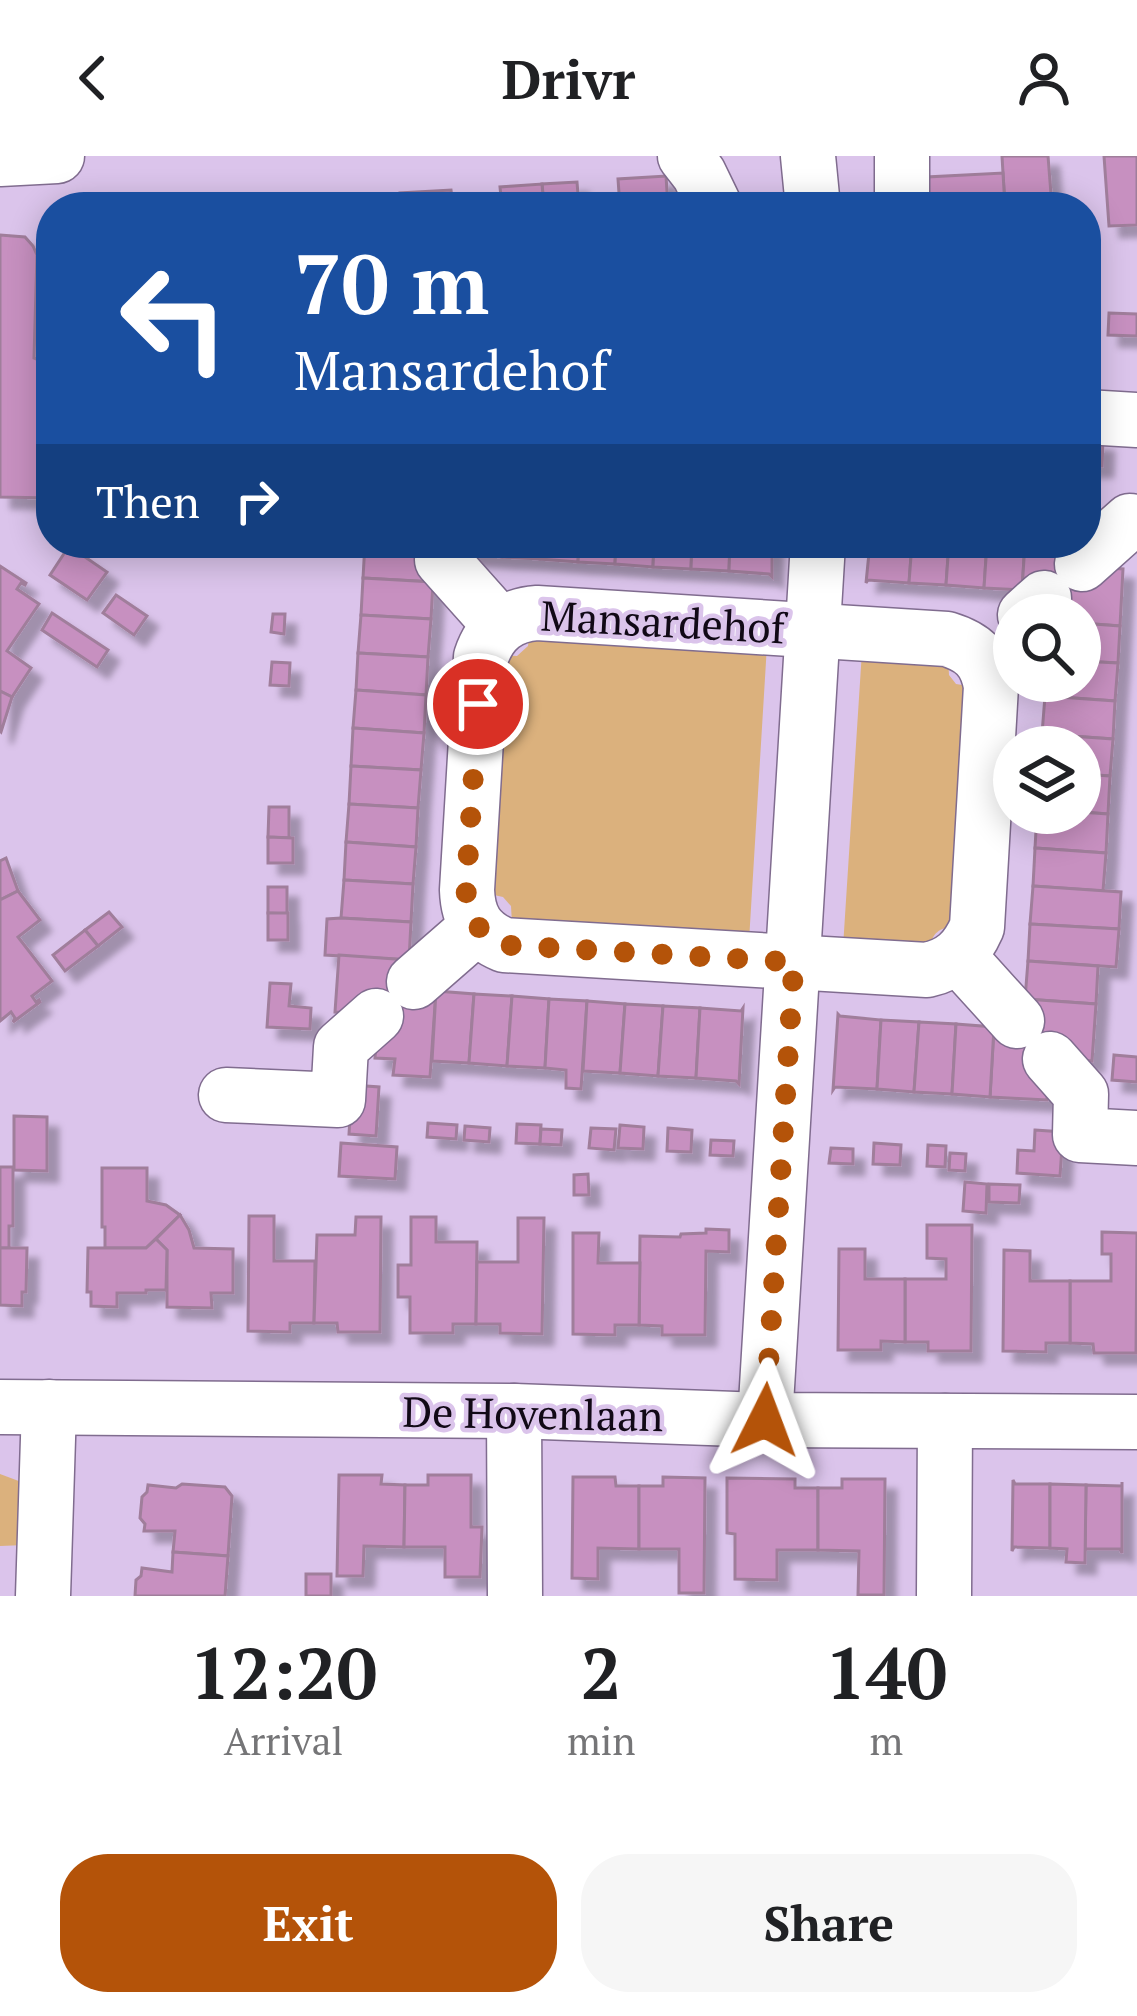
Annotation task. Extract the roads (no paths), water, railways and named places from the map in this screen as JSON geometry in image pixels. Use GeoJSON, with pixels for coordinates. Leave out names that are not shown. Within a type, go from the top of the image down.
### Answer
{"type":"FeatureCollection","features":[{"type":"Feature","properties":{"kind":"street"},"geometry":{"type":"LineString","coordinates":[[0,159],[57,156]]}},
{"type":"Feature","properties":{"kind":"street"},"geometry":{"type":"LineString","coordinates":[[686,156],[707,192]]}},
{"type":"Feature","properties":{"kind":"street"},"geometry":{"type":"LineString","coordinates":[[808,156],[812,192]]}},
{"type":"Feature","properties":{"kind":"street"},"geometry":{"type":"LineString","coordinates":[[902,156],[902,192]]}},
{"type":"Feature","properties":{"kind":"street"},"geometry":{"type":"LineString","coordinates":[[1101,418],[1137,420]]}},
{"type":"Feature","properties":{"kind":"street"},"geometry":{"type":"LineString","coordinates":[[1101,547],[1130,521],[1137,522]]}},
{"type":"Feature","properties":{"kind":"street","name":"Mansardehof"},"geometry":{"type":"LineString","coordinates":[[765,1420],[817,558]]}},
{"type":"Feature","properties":{"kind":"street"},"geometry":{"type":"LineString","coordinates":[[1049,594],[1089,558]]}},
{"type":"Feature","properties":{"kind":"street"},"geometry":{"type":"LineString","coordinates":[[442,560],[500,626]]}},
{"type":"Feature","properties":{"kind":"street","name":"Mansardehof"},"geometry":{"type":"LineString","coordinates":[[477,927],[466,890],[481,657],[486,641],[518,614],[813,629],[965,644],[993,630]]}},
{"type":"Feature","properties":{"kind":"street"},"geometry":{"type":"LineString","coordinates":[[226,1095],[338,1100],[341,1047],[477,927],[504,945],[927,970],[945,966],[959,956],[977,927],[992,686],[988,671],[993,664]]}},
{"type":"Feature","properties":{"kind":"street"},"geometry":{"type":"LineString","coordinates":[[959,956],[1082,1094],[1080,1136],[1137,1138]]}},
{"type":"Feature","properties":{"kind":"street"},"geometry":{"type":"LineString","coordinates":[[24,1407],[43,1596]]}},
{"type":"Feature","properties":{"kind":"street","name":"De Hovenlaan"},"geometry":{"type":"LineString","coordinates":[[24,1407],[1137,1422]]}},
{"type":"Feature","properties":{"kind":"street"},"geometry":{"type":"LineString","coordinates":[[514,1411],[515,1596]]}},
{"type":"Feature","properties":{"kind":"street"},"geometry":{"type":"LineString","coordinates":[[944,1596],[945,1421]]}}]}
